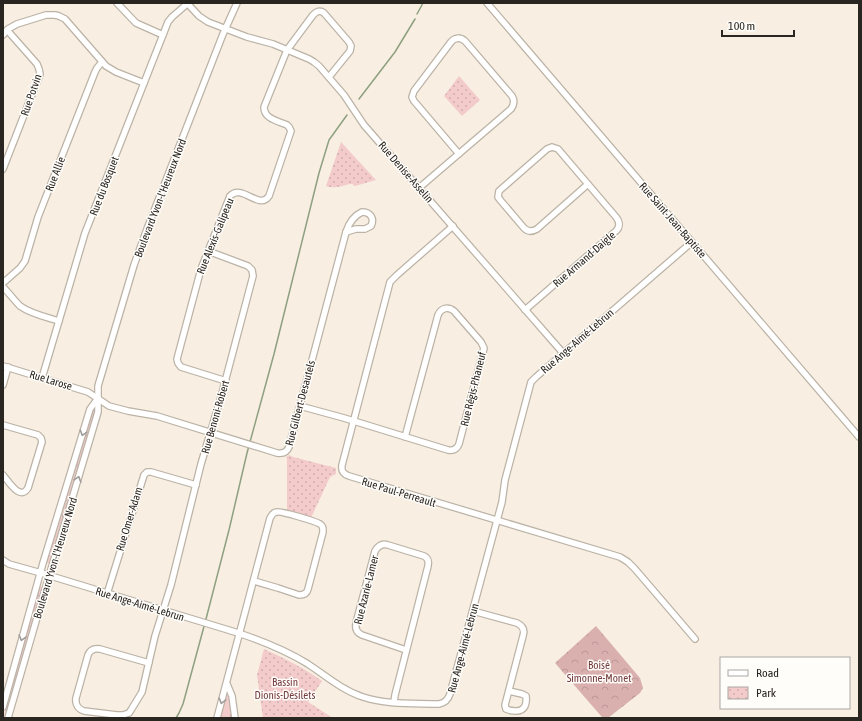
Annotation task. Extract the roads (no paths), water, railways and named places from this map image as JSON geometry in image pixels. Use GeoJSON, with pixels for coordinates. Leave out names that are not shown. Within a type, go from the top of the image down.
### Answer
{"type":"FeatureCollection","features":[{"type":"Feature","properties":{"kind":"street"},"geometry":{"type":"LineString","coordinates":[[117,3],[136,23],[163,34]]}},
{"type":"Feature","properties":{"kind":"street","name":"Rue du Bosquet"},"geometry":{"type":"LineString","coordinates":[[42,378],[86,233],[144,83],[163,34],[171,18],[187,3]]}},
{"type":"Feature","properties":{"kind":"street","name":"Rue Denise-Asselin"},"geometry":{"type":"LineString","coordinates":[[187,3],[203,20],[247,38],[287,50],[312,60],[319,66],[350,103],[364,125],[563,353]]}},
{"type":"Feature","properties":{"kind":"street","name":"Boulevard Yvon-l'Heureux Nord"},"geometry":{"type":"LineString","coordinates":[[8,718],[98,412],[98,386],[138,252],[225,29],[237,3]]}},
{"type":"Feature","properties":{"kind":"street","name":"Rue Saint-Jean-Baptiste"},"geometry":{"type":"LineString","coordinates":[[486,3],[859,437]]}},
{"type":"Feature","properties":{"kind":"street"},"geometry":{"type":"LineString","coordinates":[[287,50],[315,13],[319,11],[324,12],[351,46],[349,52],[329,77]]}},
{"type":"Feature","properties":{"kind":"street"},"geometry":{"type":"LineString","coordinates":[[3,35],[18,23],[46,15],[53,14],[59,16],[67,22],[109,68],[144,83]]}},
{"type":"Feature","properties":{"kind":"street","name":"Rue Potvin"},"geometry":{"type":"LineString","coordinates":[[3,169],[40,72],[36,62],[8,30]]}},
{"type":"Feature","properties":{"kind":"street"},"geometry":{"type":"LineString","coordinates":[[420,188],[511,109],[513,106],[514,102],[512,96],[461,38],[454,39],[451,42],[414,91],[412,97],[459,154]]}},
{"type":"Feature","properties":{"kind":"street","name":"Rue Alexis-Galipeau"},"geometry":{"type":"LineString","coordinates":[[226,381],[181,367],[177,362],[201,268],[229,198],[232,194],[239,192],[262,201],[269,197],[291,131],[290,127],[287,125],[268,116],[265,113],[264,108],[287,50]]}},
{"type":"Feature","properties":{"kind":"street","name":"Rue Allie"},"geometry":{"type":"LineString","coordinates":[[3,283],[20,268],[25,261],[38,216],[95,72],[102,62]]}},
{"type":"Feature","properties":{"kind":"street","name":"Rue Armand-Daigle"},"geometry":{"type":"LineString","coordinates":[[525,310],[618,229],[619,224],[618,220],[588,184],[558,149],[552,147],[544,151],[501,188],[499,192],[498,197],[500,201],[526,230],[533,231],[588,184]]}},
{"type":"Feature","properties":{"kind":"street","name":"Rue Gilbert-Desautels"},"geometry":{"type":"LineString","coordinates":[[98,397],[109,406],[157,416],[279,454],[284,453],[289,447],[346,232],[348,225],[359,213],[366,212],[372,217],[372,223],[368,228],[346,232]]}},
{"type":"Feature","properties":{"kind":"street","name":"Rue Paul-Perreault"},"geometry":{"type":"LineString","coordinates":[[453,226],[390,282],[353,421],[342,465],[342,471],[345,475],[626,560],[695,639]]}},
{"type":"Feature","properties":{"kind":"street","name":"Rue Ange-Aimé-Lebrun"},"geometry":{"type":"LineString","coordinates":[[3,560],[9,564],[212,625],[269,645],[310,666],[352,693],[371,699],[394,702],[444,703],[450,696],[473,611],[504,496],[505,480],[530,384],[563,353],[692,242]]}},
{"type":"Feature","properties":{"kind":"street","name":"Rue Benoni-Robert"},"geometry":{"type":"LineString","coordinates":[[149,663],[155,636],[171,585],[210,433],[226,381],[253,274],[248,266],[208,251]]}},
{"type":"Feature","properties":{"kind":"street"},"geometry":{"type":"LineString","coordinates":[[3,287],[26,310],[59,321]]}},
{"type":"Feature","properties":{"kind":"street","name":"Rue Régis-Phaneuf"},"geometry":{"type":"LineString","coordinates":[[300,406],[450,451],[456,449],[459,444],[484,348],[481,342],[450,308],[442,309],[439,312],[405,437]]}},
{"type":"Feature","properties":{"kind":"street"},"geometry":{"type":"LineString","coordinates":[[3,385],[6,367]]}},
{"type":"Feature","properties":{"kind":"street","name":"Rue Larose"},"geometry":{"type":"LineString","coordinates":[[6,367],[88,392],[98,397]]}},
{"type":"Feature","properties":{"kind":"street","name":"Boulevard Yvon-l'Heureux Nord"},"geometry":{"type":"LineString","coordinates":[[3,707],[40,573],[90,409],[98,397]]}},
{"type":"Feature","properties":{"kind":"street"},"geometry":{"type":"LineString","coordinates":[[3,425],[36,435],[41,438],[42,442],[26,491],[22,493],[17,491],[3,475]]}},
{"type":"Feature","properties":{"kind":"street","name":"Rue Omer-Adam"},"geometry":{"type":"LineString","coordinates":[[107,594],[144,475],[147,472],[151,472],[196,485]]}},
{"type":"Feature","properties":{"kind":"street"},"geometry":{"type":"LineString","coordinates":[[218,718],[270,518],[278,511],[322,525],[324,529],[306,593],[299,595],[254,581]]}},
{"type":"Feature","properties":{"kind":"street","name":"Rue Azarie-Lamer"},"geometry":{"type":"LineString","coordinates":[[394,702],[428,562],[422,555],[388,544],[383,544],[375,551],[356,628],[362,635],[406,650]]}},
{"type":"Feature","properties":{"kind":"street"},"geometry":{"type":"LineString","coordinates":[[473,611],[517,623],[523,628],[523,636],[509,691]]}},
{"type":"Feature","properties":{"kind":"street"},"geometry":{"type":"LineString","coordinates":[[92,649],[100,649],[149,663],[141,695],[132,710],[127,714],[119,716],[84,711],[76,705],[75,699],[88,654],[92,649]]}},
{"type":"Feature","properties":{"kind":"street"},"geometry":{"type":"LineString","coordinates":[[227,684],[232,696],[235,718]]}},
{"type":"Feature","properties":{"kind":"waterway"},"geometry":{"type":"LineString","coordinates":[[417,14],[423,3]]}},
{"type":"Feature","properties":{"kind":"waterway"},"geometry":{"type":"LineString","coordinates":[[359,99],[395,52],[415,19]]}},
{"type":"Feature","properties":{"kind":"waterway"},"geometry":{"type":"LineString","coordinates":[[176,718],[183,704],[206,619],[319,173],[329,140],[347,115]]}},
{"type":"Feature","properties":{"kind":"park label","name":"Boisé Simonne-Monet"},"geometry":{"type":"Point","coordinates":[599,671]}},
{"type":"Feature","properties":{"kind":"park label","name":"Bassin Dionis-Désilets"},"geometry":{"type":"Point","coordinates":[285,688]}}]}
